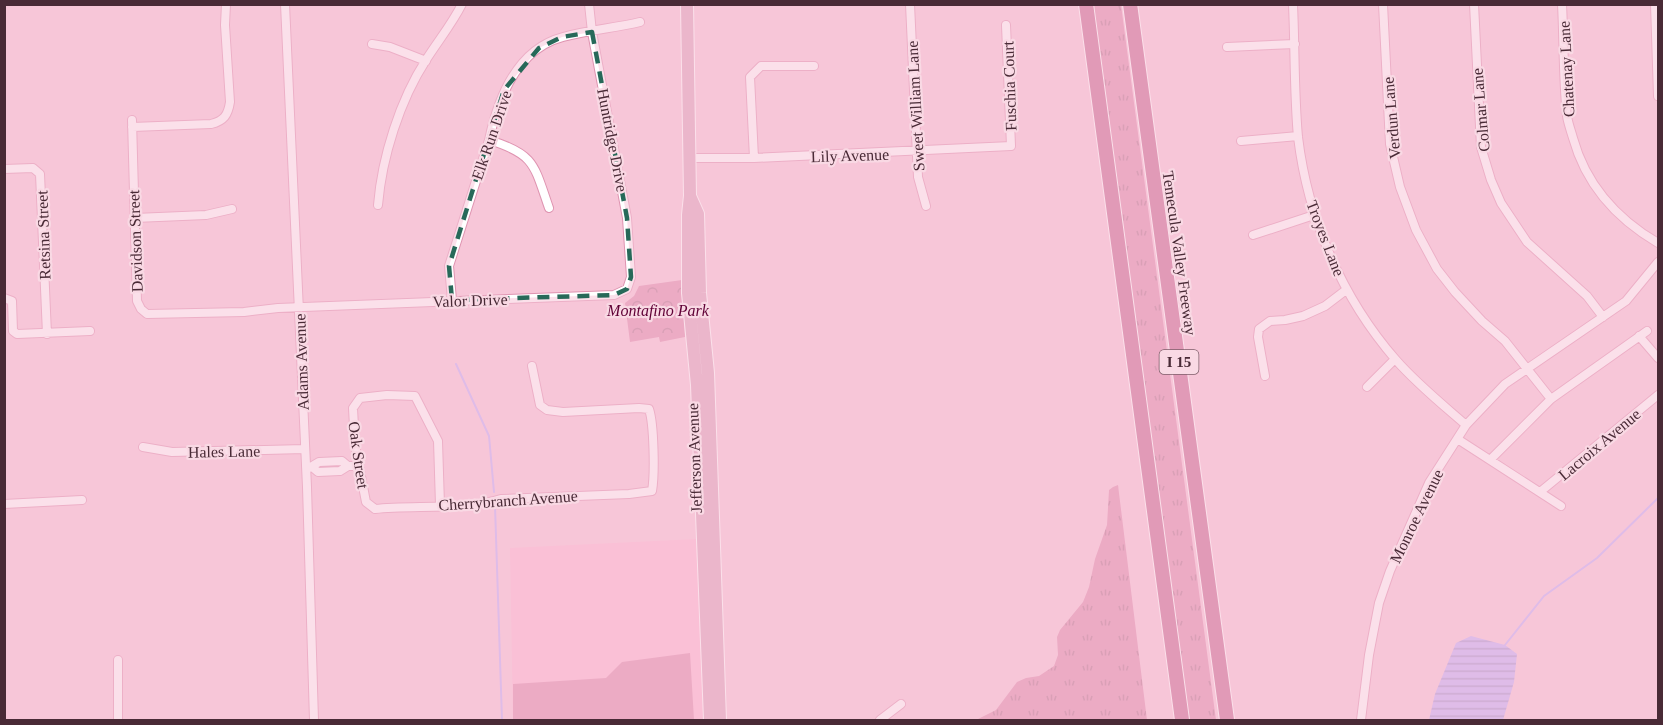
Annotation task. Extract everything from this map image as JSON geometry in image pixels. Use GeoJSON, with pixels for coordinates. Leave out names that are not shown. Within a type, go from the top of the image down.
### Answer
{"type":"FeatureCollection","features":[{"type":"Feature","properties":{"kind":"highway","name":"I 15"},"geometry":{"type":"LineString","coordinates":[[1086,4],[1182,720]]}},
{"type":"Feature","properties":{"kind":"highway","name":"Temecula Valley Freeway"},"geometry":{"type":"LineString","coordinates":[[1130,4],[1227,720]]}},
{"type":"Feature","properties":{"kind":"main road","name":"Jefferson Avenue"},"geometry":{"type":"LineString","coordinates":[[687,4],[690,196],[688,292],[697,385],[710,720]]}},
{"type":"Feature","properties":{"kind":"main road","name":"Jefferson Avenue"},"geometry":{"type":"LineString","coordinates":[[690,196],[698,214],[700,293],[708,373],[720,720]]}},
{"type":"Feature","properties":{"kind":"main road"},"geometry":{"type":"LineString","coordinates":[[697,385],[703,405],[706,477],[712,487]]}},
{"type":"Feature","properties":{"kind":"street","name":"Davidson Street"},"geometry":{"type":"LineString","coordinates":[[226,4],[225,25],[230,102],[229,112],[225,118],[211,124],[132,124],[137,301],[147,314],[244,312],[299,307]]}},
{"type":"Feature","properties":{"kind":"street","name":"Adams Avenue"},"geometry":{"type":"LineString","coordinates":[[285,4],[305,448],[309,468],[314,720]]}},
{"type":"Feature","properties":{"kind":"street"},"geometry":{"type":"LineString","coordinates":[[378,205],[384,166],[405,99],[462,4]]}},
{"type":"Feature","properties":{"kind":"street","name":"Huntridge Drive"},"geometry":{"type":"LineString","coordinates":[[589,4],[592,32],[624,194],[631,277]]}},
{"type":"Feature","properties":{"kind":"street","name":"Sweet William Lane"},"geometry":{"type":"LineString","coordinates":[[910,4],[918,177],[926,206]]}},
{"type":"Feature","properties":{"kind":"street","name":"Troyes Lane"},"geometry":{"type":"LineString","coordinates":[[1293,4],[1298,136],[1314,215],[1346,290],[1371,329],[1415,380],[1466,425]]}},
{"type":"Feature","properties":{"kind":"street","name":"Verdun Lane"},"geometry":{"type":"LineString","coordinates":[[1383,4],[1390,144],[1400,187],[1416,230],[1437,269],[1455,292],[1482,321],[1505,341],[1551,399]]}},
{"type":"Feature","properties":{"kind":"street","name":"Colmar Lane"},"geometry":{"type":"LineString","coordinates":[[1474,4],[1480,147],[1491,180],[1501,203],[1527,242],[1587,296],[1603,317]]}},
{"type":"Feature","properties":{"kind":"street","name":"Chatenay Lane"},"geometry":{"type":"LineString","coordinates":[[1562,4],[1567,118],[1575,146],[1586,172],[1601,196],[1622,217],[1659,243]]}},
{"type":"Feature","properties":{"kind":"street"},"geometry":{"type":"LineString","coordinates":[[1654,4],[1659,96]]}},
{"type":"Feature","properties":{"kind":"street","name":"Elk Run Drive"},"geometry":{"type":"LineString","coordinates":[[452,300],[449,266],[493,121],[504,90],[520,65],[539,48],[562,37],[640,22]]}},
{"type":"Feature","properties":{"kind":"street","name":"Fuschia Court"},"geometry":{"type":"LineString","coordinates":[[1006,25],[1011,146]]}},
{"type":"Feature","properties":{"kind":"street"},"geometry":{"type":"LineString","coordinates":[[1227,48],[1295,44]]}},
{"type":"Feature","properties":{"kind":"street"},"geometry":{"type":"LineString","coordinates":[[372,45],[390,47],[426,61]]}},
{"type":"Feature","properties":{"kind":"street"},"geometry":{"type":"LineString","coordinates":[[754,158],[750,77],[761,66],[814,66]]}},
{"type":"Feature","properties":{"kind":"street"},"geometry":{"type":"LineString","coordinates":[[1241,141],[1298,136]]}},
{"type":"Feature","properties":{"kind":"street"},"geometry":{"type":"LineString","coordinates":[[489,140],[521,153],[534,166],[549,208]]}},
{"type":"Feature","properties":{"kind":"street","name":"Lily Avenue"},"geometry":{"type":"LineString","coordinates":[[688,158],[917,152],[1011,146]]}},
{"type":"Feature","properties":{"kind":"street","name":"Retsina Street"},"geometry":{"type":"LineString","coordinates":[[4,169],[33,168],[40,174],[47,334]]}},
{"type":"Feature","properties":{"kind":"street"},"geometry":{"type":"LineString","coordinates":[[135,218],[206,215],[232,208]]}},
{"type":"Feature","properties":{"kind":"street"},"geometry":{"type":"LineString","coordinates":[[1252,235],[1314,215]]}},
{"type":"Feature","properties":{"kind":"street","name":"Monroe Avenue"},"geometry":{"type":"LineString","coordinates":[[1361,720],[1378,603],[1389,571],[1429,483],[1459,440],[1466,425],[1505,384],[1626,301],[1659,262]]}},
{"type":"Feature","properties":{"kind":"street","name":"Valor Drive"},"geometry":{"type":"LineString","coordinates":[[299,307],[614,295],[627,289],[631,277]]}},
{"type":"Feature","properties":{"kind":"street"},"geometry":{"type":"LineString","coordinates":[[1265,376],[1258,329],[1270,321],[1303,316],[1325,306],[1346,290]]}},
{"type":"Feature","properties":{"kind":"street"},"geometry":{"type":"LineString","coordinates":[[4,298],[12,301],[13,331],[23,334],[90,331]]}},
{"type":"Feature","properties":{"kind":"street"},"geometry":{"type":"LineString","coordinates":[[1490,460],[1551,399],[1643,333],[1659,358]]}},
{"type":"Feature","properties":{"kind":"street"},"geometry":{"type":"LineString","coordinates":[[1367,387],[1395,359]]}},
{"type":"Feature","properties":{"kind":"street","name":"Cherrybranch Avenue"},"geometry":{"type":"LineString","coordinates":[[366,502],[375,509],[490,502],[501,499],[652,491],[654,480],[652,419],[649,409],[563,412],[547,410],[540,405],[532,366]]}},
{"type":"Feature","properties":{"kind":"street","name":"Oak Street"},"geometry":{"type":"LineString","coordinates":[[366,502],[352,408],[360,398],[387,395],[415,396],[438,441],[440,505]]}},
{"type":"Feature","properties":{"kind":"street","name":"Lacroix Avenue"},"geometry":{"type":"LineString","coordinates":[[1540,492],[1659,395]]}},
{"type":"Feature","properties":{"kind":"street"},"geometry":{"type":"LineString","coordinates":[[1459,440],[1561,506]]}},
{"type":"Feature","properties":{"kind":"street","name":"Hales Lane"},"geometry":{"type":"LineString","coordinates":[[143,447],[172,452],[305,448]]}},
{"type":"Feature","properties":{"kind":"street"},"geometry":{"type":"LineString","coordinates":[[309,468],[319,462],[331,461],[342,461],[348,466]]}},
{"type":"Feature","properties":{"kind":"street"},"geometry":{"type":"LineString","coordinates":[[331,461],[332,471]]}},
{"type":"Feature","properties":{"kind":"street"},"geometry":{"type":"LineString","coordinates":[[309,468],[318,472],[340,471],[348,466],[359,466]]}},
{"type":"Feature","properties":{"kind":"street"},"geometry":{"type":"LineString","coordinates":[[4,504],[82,500]]}},
{"type":"Feature","properties":{"kind":"street"},"geometry":{"type":"LineString","coordinates":[[118,660],[118,720]]}},
{"type":"Feature","properties":{"kind":"street"},"geometry":{"type":"LineString","coordinates":[[880,720],[901,704]]}},
{"type":"Feature","properties":{"kind":"highlighted area"},"geometry":{"type":"Polygon","coordinates":[[[592,32],[627,218],[631,277],[627,289],[614,295],[452,300],[449,266],[504,90],[539,48],[562,37],[592,32]]]}},
{"type":"Feature","properties":{"kind":"shaded area"},"geometry":{"type":"Polygon","coordinates":[[[697,539],[705,719],[513,720],[510,548],[697,539]]]}},
{"type":"Feature","properties":{"kind":"shaded area"},"geometry":{"type":"Polygon","coordinates":[[[1471,636],[1505,645],[1517,654],[1514,682],[1503,720],[1429,720],[1435,694],[1456,643],[1471,636]]]}},
{"type":"Feature","properties":{"kind":"green space"},"geometry":{"type":"Polygon","coordinates":[[[1093,5],[1121,5],[1216,720],[1188,720],[1093,5]]]}},
{"type":"Feature","properties":{"kind":"green space","name":"Montafino Park"},"geometry":{"type":"Polygon","coordinates":[[[682,280],[685,337],[660,342],[659,337],[630,342],[625,303],[634,296],[639,286],[682,280]]]}},
{"type":"Feature","properties":{"kind":"green space"},"geometry":{"type":"Polygon","coordinates":[[[1118,485],[1147,720],[976,720],[996,710],[1017,682],[1039,676],[1054,666],[1058,655],[1057,637],[1083,602],[1107,525],[1109,490],[1118,485]]]}},
{"type":"Feature","properties":{"kind":"green space"},"geometry":{"type":"Polygon","coordinates":[[[690,653],[694,720],[513,720],[513,684],[606,678],[622,662],[690,653]]]}},
{"type":"Feature","properties":{"kind":"waterway"},"geometry":{"type":"LineString","coordinates":[[456,364],[489,436],[494,492]]}},
{"type":"Feature","properties":{"kind":"waterway"},"geometry":{"type":"LineString","coordinates":[[1505,645],[1544,596],[1597,558],[1658,498]]}},
{"type":"Feature","properties":{"kind":"waterway"},"geometry":{"type":"LineString","coordinates":[[495,506],[502,720]]}}]}
